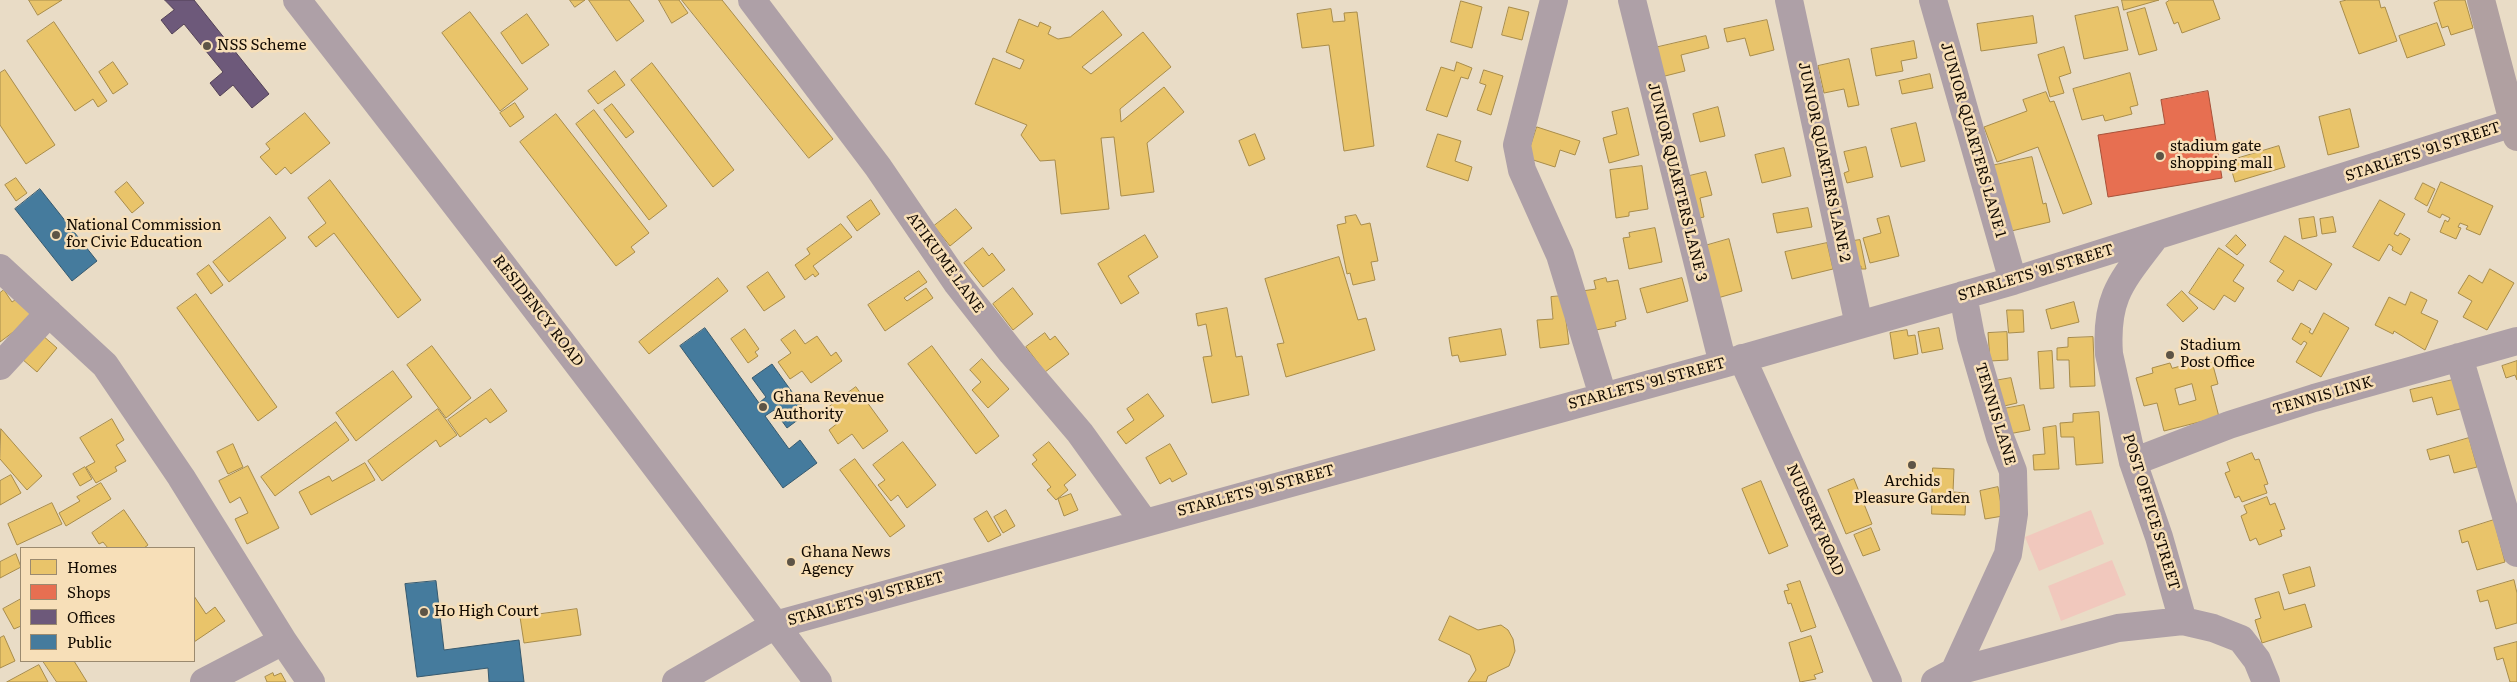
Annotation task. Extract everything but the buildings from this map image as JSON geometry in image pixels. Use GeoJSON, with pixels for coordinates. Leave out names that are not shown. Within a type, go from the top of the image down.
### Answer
{"type":"FeatureCollection","features":[{"type":"Feature","properties":{"kind":"main road"},"geometry":{"type":"LineString","coordinates":[[2481,0],[2515,130]]}},
{"type":"Feature","properties":{"kind":"street","name":"RESIDENCY ROAD"},"geometry":{"type":"LineString","coordinates":[[297,0],[564,343],[649,459],[818,682]]}},
{"type":"Feature","properties":{"kind":"street","name":"ATIKUME LANE"},"geometry":{"type":"LineString","coordinates":[[752,0],[878,167],[957,283],[1012,353],[1080,434],[1144,522]]}},
{"type":"Feature","properties":{"kind":"street"},"geometry":{"type":"LineString","coordinates":[[1554,0],[1518,146],[1522,170],[1560,255],[1603,396]]}},
{"type":"Feature","properties":{"kind":"street","name":"JUNIOR QUARTERS LANE 3"},"geometry":{"type":"LineString","coordinates":[[1632,0],[1733,361]]}},
{"type":"Feature","properties":{"kind":"street","name":"JUNIOR QUARTERS LANE 2"},"geometry":{"type":"LineString","coordinates":[[1789,0],[1859,325]]}},
{"type":"Feature","properties":{"kind":"street","name":"JUNIOR QUARTERS LANE 1"},"geometry":{"type":"LineString","coordinates":[[1933,0],[2013,281]]}},
{"type":"Feature","properties":{"kind":"street","name":"STARLETS '91 STREET"},"geometry":{"type":"LineString","coordinates":[[676,682],[775,625],[1733,361],[2013,281],[2515,130]]}},
{"type":"Feature","properties":{"kind":"street","name":"POST OFFICE STREET"},"geometry":{"type":"LineString","coordinates":[[2155,237],[2119,285],[2113,300],[2108,338],[2109,354],[2133,462],[2159,537],[2183,621]]}},
{"type":"Feature","properties":{"kind":"street"},"geometry":{"type":"LineString","coordinates":[[0,268],[104,364],[180,477],[283,641],[311,682]]}},
{"type":"Feature","properties":{"kind":"street","name":"TENNIS LANE"},"geometry":{"type":"LineString","coordinates":[[1944,677],[2008,554],[2014,514],[2013,471],[1971,337],[1963,295]]}},
{"type":"Feature","properties":{"kind":"street"},"geometry":{"type":"LineString","coordinates":[[0,366],[49,313]]}},
{"type":"Feature","properties":{"kind":"street","name":"TENNIS LINK"},"geometry":{"type":"LineString","coordinates":[[2133,462],[2229,425],[2517,341]]}},
{"type":"Feature","properties":{"kind":"street"},"geometry":{"type":"LineString","coordinates":[[2459,357],[2517,553]]}},
{"type":"Feature","properties":{"kind":"street","name":"NURSERY ROAD"},"geometry":{"type":"LineString","coordinates":[[1733,361],[1888,682]]}},
{"type":"Feature","properties":{"kind":"street"},"geometry":{"type":"LineString","coordinates":[[1944,677],[2118,628],[2183,621],[2213,628],[2242,639],[2257,660],[2266,682]]}},
{"type":"Feature","properties":{"kind":"street"},"geometry":{"type":"LineString","coordinates":[[204,682],[283,641]]}},
{"type":"Feature","properties":{"kind":"shaded area"},"geometry":{"type":"Polygon","coordinates":[[[2091,510],[2104,544],[2039,571],[2025,537],[2091,510]]]}},
{"type":"Feature","properties":{"kind":"shaded area"},"geometry":{"type":"Polygon","coordinates":[[[2112,560],[2126,595],[2061,621],[2048,586],[2112,560]]]}},
{"type":"Feature","properties":{"kind":"place","name":"NSS Scheme"},"geometry":{"type":"Point","coordinates":[207,46]}},
{"type":"Feature","properties":{"kind":"place","name":"stadium gate shopping mall"},"geometry":{"type":"Point","coordinates":[2160,156]}},
{"type":"Feature","properties":{"kind":"place","name":"National Commission for Civic Education"},"geometry":{"type":"Point","coordinates":[56,235]}},
{"type":"Feature","properties":{"kind":"place","name":"Stadium Post Office"},"geometry":{"type":"Point","coordinates":[2170,355]}},
{"type":"Feature","properties":{"kind":"place","name":"Ghana Revenue Authority"},"geometry":{"type":"Point","coordinates":[763,407]}},
{"type":"Feature","properties":{"kind":"place","name":"Archids Pleasure Garden"},"geometry":{"type":"Point","coordinates":[1912,465]}},
{"type":"Feature","properties":{"kind":"place","name":"Ghana News Agency"},"geometry":{"type":"Point","coordinates":[791,562]}},
{"type":"Feature","properties":{"kind":"place","name":"Ho High Court"},"geometry":{"type":"Point","coordinates":[424,612]}}]}
